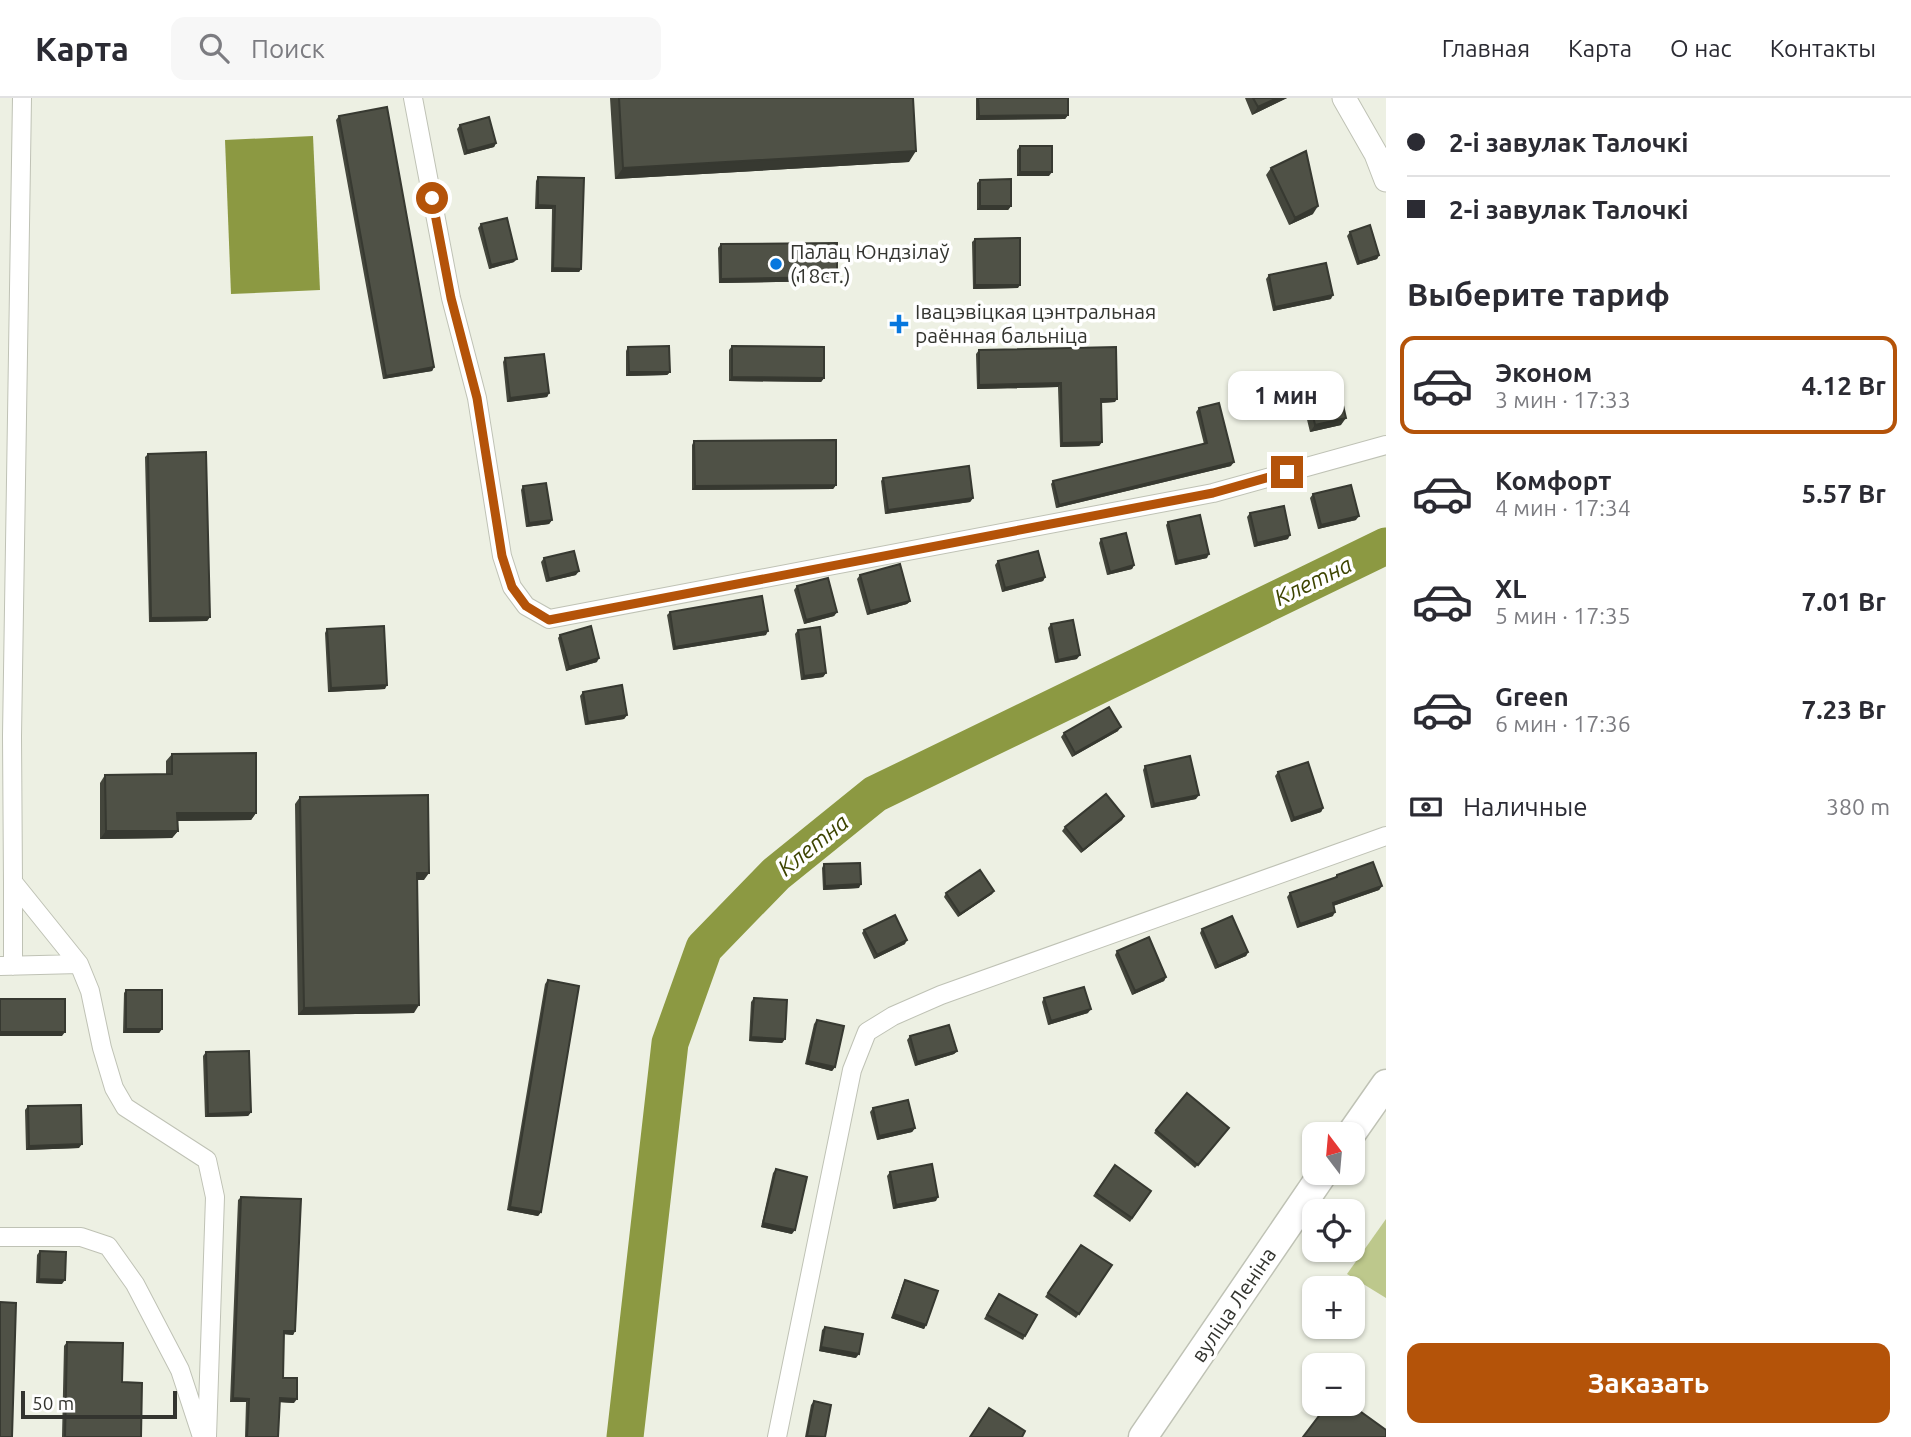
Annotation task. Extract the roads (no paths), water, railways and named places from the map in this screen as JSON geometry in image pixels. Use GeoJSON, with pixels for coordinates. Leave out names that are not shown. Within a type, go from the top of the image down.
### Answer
{"type":"FeatureCollection","features":[{"type":"Feature","properties":{"kind":"main road"},"geometry":{"type":"LineString","coordinates":[[1359,1122],[1386,1084]]}},
{"type":"Feature","properties":{"kind":"main road","name":"вуліца Леніна"},"geometry":{"type":"LineString","coordinates":[[1143,1437],[1316,1185]]}},
{"type":"Feature","properties":{"kind":"street"},"geometry":{"type":"LineString","coordinates":[[22,98],[6,736],[13,882],[6,966],[79,964]]}},
{"type":"Feature","properties":{"kind":"street"},"geometry":{"type":"LineString","coordinates":[[412,98],[451,298],[477,398],[502,556],[512,587],[526,606],[549,620],[1213,493],[1386,445]]}},
{"type":"Feature","properties":{"kind":"street"},"geometry":{"type":"LineString","coordinates":[[1344,98],[1381,152],[1386,180]]}},
{"type":"Feature","properties":{"kind":"street"},"geometry":{"type":"LineString","coordinates":[[777,1437],[852,1070],[867,1032],[893,1016],[941,995],[1386,836]]}},
{"type":"Feature","properties":{"kind":"street"},"geometry":{"type":"LineString","coordinates":[[13,882],[79,964],[90,991],[114,1088],[125,1107],[207,1160],[215,1197],[207,1437]]}},
{"type":"Feature","properties":{"kind":"street"},"geometry":{"type":"LineString","coordinates":[[0,1237],[81,1237],[108,1246],[135,1284],[180,1370],[202,1437]]}},
{"type":"Feature","properties":{"kind":"waterway","name":"Клетна"},"geometry":{"type":"LineString","coordinates":[[625,1437],[670,1043],[704,948],[776,874],[875,794],[1386,546]]}},
{"type":"Feature","properties":{"kind":"place","name":"Палац Юндзілаў (18ст.)"},"geometry":{"type":"Point","coordinates":[776,264]}},
{"type":"Feature","properties":{"kind":"place","name":"Івацэвіцкая цэнтральная раённая бальніца"},"geometry":{"type":"Point","coordinates":[899,324]}}]}
